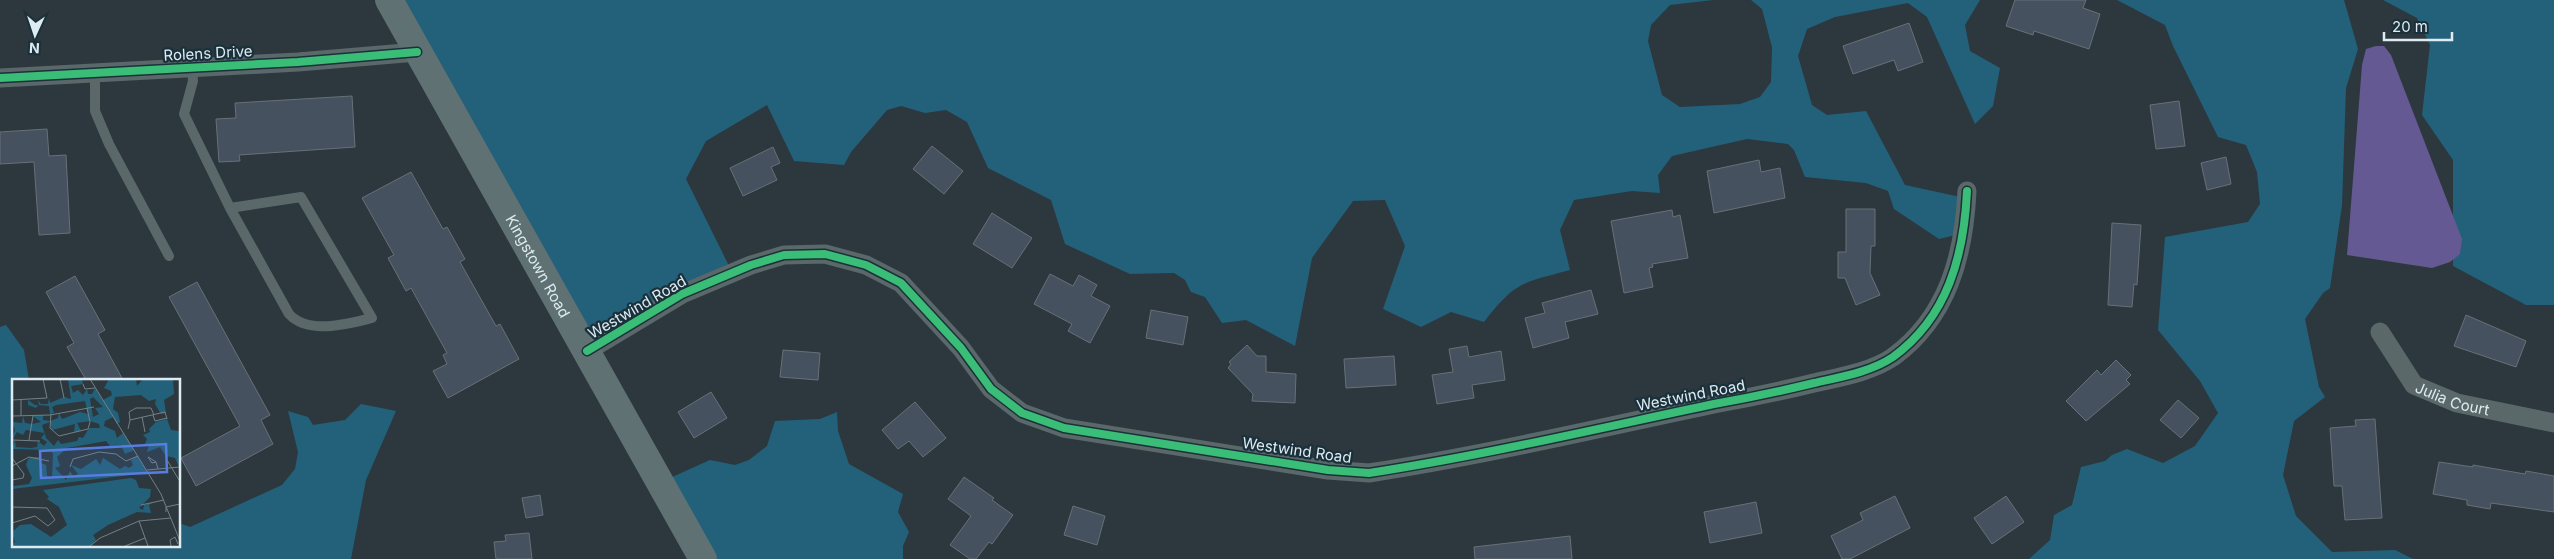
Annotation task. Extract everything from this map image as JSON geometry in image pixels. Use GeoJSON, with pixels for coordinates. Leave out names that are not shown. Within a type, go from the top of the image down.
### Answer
{"type":"FeatureCollection","features":[{"type":"Feature","properties":{"kind":"main road","name":"Kingstown Road"},"geometry":{"type":"LineString","coordinates":[[389,0],[522,233],[703,559]]}},
{"type":"Feature","properties":{"kind":"street","name":"Rolens Drive"},"geometry":{"type":"LineString","coordinates":[[0,78],[298,62],[417,52]]}},
{"type":"Feature","properties":{"kind":"street","name":"Westwind Road"},"geometry":{"type":"LineString","coordinates":[[586,351],[682,294],[751,265],[784,255],[825,254],[866,265],[901,283],[961,348],[991,390],[1022,413],[1064,428],[1328,470],[1369,473],[1778,391],[1852,374],[1892,358],[1919,334],[1942,303],[1957,268],[1966,224],[1967,191]]}},
{"type":"Feature","properties":{"kind":"street","name":"Julia Court"},"geometry":{"type":"LineString","coordinates":[[2380,332],[2414,385],[2457,403],[2554,423]]}},
{"type":"Feature","properties":{"kind":"lane"},"geometry":{"type":"LineString","coordinates":[[192,67],[193,81],[184,114],[230,208],[289,314],[296,322],[323,326],[347,324],[372,318],[301,197],[230,208]]}},
{"type":"Feature","properties":{"kind":"lane"},"geometry":{"type":"LineString","coordinates":[[95,74],[95,111],[109,144],[169,256]]}},
{"type":"Feature","properties":{"kind":"shaded area"},"geometry":{"type":"Polygon","coordinates":[[[397,0],[1713,0],[1670,5],[1651,25],[1648,41],[1662,95],[1680,107],[1740,104],[1760,97],[1771,82],[1772,47],[1762,9],[1751,0],[1980,0],[1965,25],[1970,51],[2000,68],[1993,106],[1975,124],[1927,17],[1908,3],[1835,17],[1807,29],[1798,56],[1812,105],[1827,115],[1866,111],[1905,185],[1965,198],[1964,233],[1939,239],[1894,209],[1888,191],[1866,183],[1805,177],[1794,150],[1788,144],[1747,139],[1672,156],[1658,175],[1660,193],[1632,191],[1574,200],[1560,230],[1570,270],[1530,281],[1521,286],[1504,298],[1484,322],[1451,312],[1421,327],[1383,309],[1405,246],[1385,200],[1353,201],[1312,258],[1295,346],[1246,320],[1222,323],[1205,297],[1191,292],[1185,280],[1174,273],[1130,274],[1065,244],[1051,200],[988,168],[967,122],[946,110],[925,113],[901,106],[887,110],[851,152],[844,165],[794,161],[767,105],[706,141],[686,179],[733,274],[596,347],[397,0]]]}},
{"type":"Feature","properties":{"kind":"shaded area"},"geometry":{"type":"Polygon","coordinates":[[[2117,0],[2344,0],[2358,49],[2346,88],[2342,205],[2330,288],[2323,293],[2305,319],[2319,387],[2325,397],[2294,421],[2283,475],[2296,516],[2332,552],[2395,550],[2413,559],[2029,559],[2050,540],[2054,515],[2072,505],[2081,467],[2105,461],[2112,455],[2127,449],[2163,463],[2195,446],[2218,413],[2200,381],[2158,330],[2165,237],[2248,222],[2260,204],[2257,172],[2246,145],[2218,137],[2173,46],[2165,25],[2117,0]]]}},
{"type":"Feature","properties":{"kind":"shaded area"},"geometry":{"type":"Polygon","coordinates":[[[2383,0],[2554,0],[2554,305],[2526,305],[2453,266],[2453,160],[2422,115],[2430,45],[2417,18],[2383,0]]]}},
{"type":"Feature","properties":{"kind":"shaded area"},"geometry":{"type":"Polygon","coordinates":[[[2384,46],[2391,55],[2462,239],[2460,254],[2450,262],[2432,268],[2347,255],[2362,65],[2366,49],[2384,46]]]}},
{"type":"Feature","properties":{"kind":"shaded area"},"geometry":{"type":"Polygon","coordinates":[[[6,325],[24,350],[29,379],[12,379],[12,546],[180,546],[180,523],[190,527],[282,485],[295,469],[298,452],[288,411],[308,417],[313,425],[345,420],[361,404],[396,411],[366,480],[351,559],[0,559],[0,327],[6,325]]]}},
{"type":"Feature","properties":{"kind":"shaded area"},"geometry":{"type":"Polygon","coordinates":[[[837,412],[838,431],[849,464],[903,494],[898,512],[909,532],[903,546],[903,559],[702,559],[661,482],[710,460],[735,465],[749,460],[767,446],[775,421],[820,419],[837,412]]]}},
{"type":"Feature","properties":{"kind":"building"},"geometry":{"type":"Polygon","coordinates":[[[2015,0],[2086,0],[2083,8],[2100,14],[2089,49],[2034,31],[2033,35],[2006,26],[2015,0]]]}},
{"type":"Feature","properties":{"kind":"building"},"geometry":{"type":"Polygon","coordinates":[[[1909,23],[1923,62],[1898,71],[1894,60],[1853,74],[1843,46],[1909,23]]]}},
{"type":"Feature","properties":{"kind":"building"},"geometry":{"type":"Polygon","coordinates":[[[352,96],[355,147],[239,155],[240,161],[219,162],[216,119],[236,118],[235,103],[352,96]]]}},
{"type":"Feature","properties":{"kind":"building"},"geometry":{"type":"Polygon","coordinates":[[[2179,101],[2185,146],[2156,149],[2150,105],[2179,101]]]}},
{"type":"Feature","properties":{"kind":"building"},"geometry":{"type":"Polygon","coordinates":[[[47,129],[49,156],[66,155],[70,233],[39,235],[34,162],[0,164],[0,132],[47,129]]]}},
{"type":"Feature","properties":{"kind":"building"},"geometry":{"type":"Polygon","coordinates":[[[932,146],[963,171],[944,194],[913,169],[932,146]]]}},
{"type":"Feature","properties":{"kind":"building"},"geometry":{"type":"Polygon","coordinates":[[[773,147],[780,163],[771,167],[777,180],[743,196],[730,168],[773,147]]]}},
{"type":"Feature","properties":{"kind":"building"},"geometry":{"type":"Polygon","coordinates":[[[2226,157],[2231,184],[2207,190],[2201,163],[2226,157]]]}},
{"type":"Feature","properties":{"kind":"building"},"geometry":{"type":"Polygon","coordinates":[[[1759,160],[1761,172],[1780,168],[1785,198],[1714,213],[1707,171],[1759,160]]]}},
{"type":"Feature","properties":{"kind":"building"},"geometry":{"type":"Polygon","coordinates":[[[411,172],[443,229],[447,227],[465,259],[460,262],[496,326],[500,324],[519,359],[448,398],[433,371],[447,364],[443,355],[447,353],[411,288],[406,291],[388,258],[394,255],[362,198],[411,172]]]}},
{"type":"Feature","properties":{"kind":"building"},"geometry":{"type":"Polygon","coordinates":[[[1846,209],[1875,209],[1875,246],[1871,246],[1870,273],[1880,295],[1856,305],[1845,278],[1838,278],[1838,252],[1846,252],[1846,209]]]}},
{"type":"Feature","properties":{"kind":"building"},"geometry":{"type":"Polygon","coordinates":[[[1672,210],[1673,217],[1680,215],[1688,258],[1652,264],[1653,267],[1649,268],[1653,287],[1624,293],[1611,221],[1672,210]]]}},
{"type":"Feature","properties":{"kind":"building"},"geometry":{"type":"Polygon","coordinates":[[[992,213],[1032,238],[1012,268],[973,244],[992,213]]]}},
{"type":"Feature","properties":{"kind":"building"},"geometry":{"type":"Polygon","coordinates":[[[2112,223],[2141,225],[2137,285],[2134,284],[2132,307],[2108,305],[2112,223]]]}},
{"type":"Feature","properties":{"kind":"building"},"geometry":{"type":"Polygon","coordinates":[[[1050,274],[1073,286],[1079,275],[1097,285],[1091,296],[1110,306],[1090,343],[1068,331],[1072,324],[1034,304],[1050,274]]]}},
{"type":"Feature","properties":{"kind":"building"},"geometry":{"type":"Polygon","coordinates":[[[75,276],[105,330],[98,334],[122,379],[85,379],[67,347],[74,343],[46,292],[75,276]]]}},
{"type":"Feature","properties":{"kind":"building"},"geometry":{"type":"Polygon","coordinates":[[[197,282],[270,415],[261,420],[273,444],[196,486],[181,458],[240,426],[169,297],[197,282]]]}},
{"type":"Feature","properties":{"kind":"building"},"geometry":{"type":"Polygon","coordinates":[[[1591,290],[1598,314],[1565,322],[1569,338],[1533,348],[1525,318],[1545,313],[1542,303],[1591,290]]]}},
{"type":"Feature","properties":{"kind":"building"},"geometry":{"type":"Polygon","coordinates":[[[1151,310],[1188,317],[1183,345],[1146,338],[1151,310]]]}},
{"type":"Feature","properties":{"kind":"building"},"geometry":{"type":"Polygon","coordinates":[[[2466,315],[2526,341],[2516,367],[2454,346],[2466,315]]]}},
{"type":"Feature","properties":{"kind":"building"},"geometry":{"type":"Polygon","coordinates":[[[1247,345],[1257,356],[1266,356],[1266,372],[1296,374],[1295,403],[1252,401],[1253,394],[1228,368],[1231,364],[1229,362],[1247,345]]]}},
{"type":"Feature","properties":{"kind":"building"},"geometry":{"type":"Polygon","coordinates":[[[1467,346],[1469,357],[1501,351],[1505,380],[1472,385],[1474,398],[1437,404],[1432,375],[1453,372],[1449,349],[1467,346]]]}},
{"type":"Feature","properties":{"kind":"building"},"geometry":{"type":"Polygon","coordinates":[[[783,350],[820,353],[818,380],[780,377],[783,350]]]}},
{"type":"Feature","properties":{"kind":"building"},"geometry":{"type":"Polygon","coordinates":[[[1394,356],[1396,385],[1346,388],[1344,359],[1394,356]]]}},
{"type":"Feature","properties":{"kind":"building"},"geometry":{"type":"Polygon","coordinates":[[[2116,360],[2131,375],[2126,380],[2130,384],[2086,421],[2066,401],[2097,370],[2101,375],[2116,360]]]}},
{"type":"Feature","properties":{"kind":"building"},"geometry":{"type":"Polygon","coordinates":[[[711,392],[727,418],[694,438],[678,412],[711,392]]]}},
{"type":"Feature","properties":{"kind":"building"},"geometry":{"type":"Polygon","coordinates":[[[2178,400],[2199,418],[2181,438],[2160,420],[2178,400]]]}},
{"type":"Feature","properties":{"kind":"building"},"geometry":{"type":"Polygon","coordinates":[[[915,402],[946,438],[923,457],[909,441],[898,449],[882,430],[915,402]]]}},
{"type":"Feature","properties":{"kind":"building"},"geometry":{"type":"Polygon","coordinates":[[[2375,419],[2382,518],[2345,520],[2342,486],[2334,486],[2330,428],[2356,426],[2355,420],[2375,419]]]}},
{"type":"Feature","properties":{"kind":"building"},"geometry":{"type":"Polygon","coordinates":[[[2439,462],[2473,467],[2473,465],[2525,474],[2526,471],[2554,476],[2554,512],[2491,503],[2490,509],[2467,505],[2467,500],[2433,494],[2439,462]]]}},
{"type":"Feature","properties":{"kind":"building"},"geometry":{"type":"Polygon","coordinates":[[[964,477],[994,498],[992,500],[1013,515],[992,544],[989,542],[976,559],[970,559],[950,545],[971,516],[948,499],[964,477]]]}},
{"type":"Feature","properties":{"kind":"building"},"geometry":{"type":"Polygon","coordinates":[[[540,495],[543,515],[526,518],[522,498],[540,495]]]}},
{"type":"Feature","properties":{"kind":"building"},"geometry":{"type":"Polygon","coordinates":[[[1895,496],[1910,528],[1850,559],[1842,559],[1831,536],[1863,520],[1860,513],[1895,496]]]}},
{"type":"Feature","properties":{"kind":"building"},"geometry":{"type":"Polygon","coordinates":[[[2006,496],[2024,522],[1992,544],[1974,518],[2006,496]]]}},
{"type":"Feature","properties":{"kind":"building"},"geometry":{"type":"Polygon","coordinates":[[[1756,502],[1762,533],[1710,543],[1704,512],[1756,502]]]}},
{"type":"Feature","properties":{"kind":"building"},"geometry":{"type":"Polygon","coordinates":[[[1073,506],[1105,516],[1097,545],[1064,535],[1073,506]]]}},
{"type":"Feature","properties":{"kind":"building"},"geometry":{"type":"Polygon","coordinates":[[[529,533],[532,559],[496,559],[494,542],[506,541],[505,535],[529,533]]]}},
{"type":"Feature","properties":{"kind":"building"},"geometry":{"type":"Polygon","coordinates":[[[1570,536],[1572,559],[1475,559],[1474,547],[1570,536]]]}},
{"type":"Feature","properties":{"kind":"cycle path"},"geometry":{"type":"LineString","coordinates":[[0,78],[298,62],[417,52]]}},
{"type":"Feature","properties":{"kind":"cycle path"},"geometry":{"type":"LineString","coordinates":[[587,351],[682,294],[751,265],[784,255],[825,254],[866,265],[901,283],[961,348],[991,389],[1022,413],[1064,428],[1328,470],[1369,473],[1499,450],[1777,392],[1875,367],[1893,357],[1912,341],[1940,304],[1950,283],[1957,261],[1962,238],[1967,191]]}}]}
